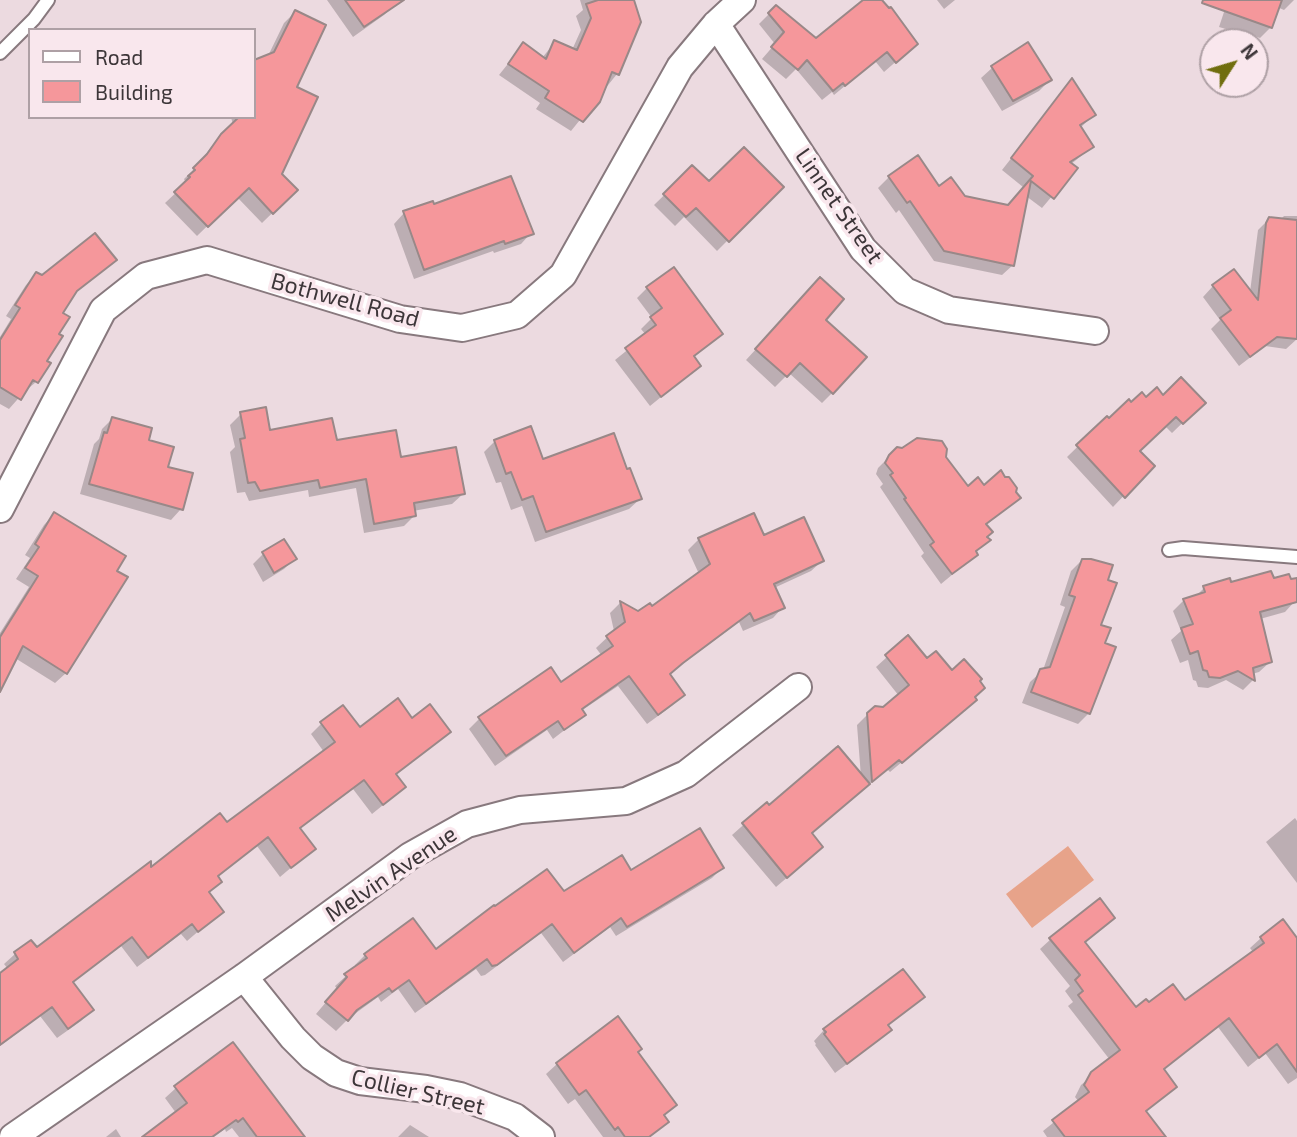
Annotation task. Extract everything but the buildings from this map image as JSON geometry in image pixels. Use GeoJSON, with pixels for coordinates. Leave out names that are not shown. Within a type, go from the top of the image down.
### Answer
{"type":"FeatureCollection","features":[{"type":"Feature","properties":{"kind":"street","name":"Bothwell Road"},"geometry":{"type":"LineString","coordinates":[[0,509],[103,310],[146,276],[207,260],[400,318],[462,328],[517,315],[563,275],[680,67],[716,24],[742,0]]}},
{"type":"Feature","properties":{"kind":"street","name":"Linnet Street"},"geometry":{"type":"LineString","coordinates":[[716,24],[863,248],[905,291],[949,310],[1095,331]]}},
{"type":"Feature","properties":{"kind":"street","name":"Melvin Avenue"},"geometry":{"type":"LineString","coordinates":[[13,1137],[244,977],[410,856],[467,824],[520,810],[626,801],[686,774],[798,687]]}},
{"type":"Feature","properties":{"kind":"street","name":"Collier Street"},"geometry":{"type":"LineString","coordinates":[[244,977],[293,1038],[312,1057],[336,1073],[360,1081],[460,1096],[515,1117],[541,1137]]}},
{"type":"Feature","properties":{"kind":"lane"},"geometry":{"type":"LineString","coordinates":[[0,53],[34,19],[48,0]]}},
{"type":"Feature","properties":{"kind":"lane"},"geometry":{"type":"LineString","coordinates":[[1169,550],[1183,548],[1297,557]]}},
{"type":"Feature","properties":{"kind":"shaded area"},"geometry":{"type":"Polygon","coordinates":[[[1068,846],[1094,880],[1032,928],[1006,894],[1068,846]]]}}]}
